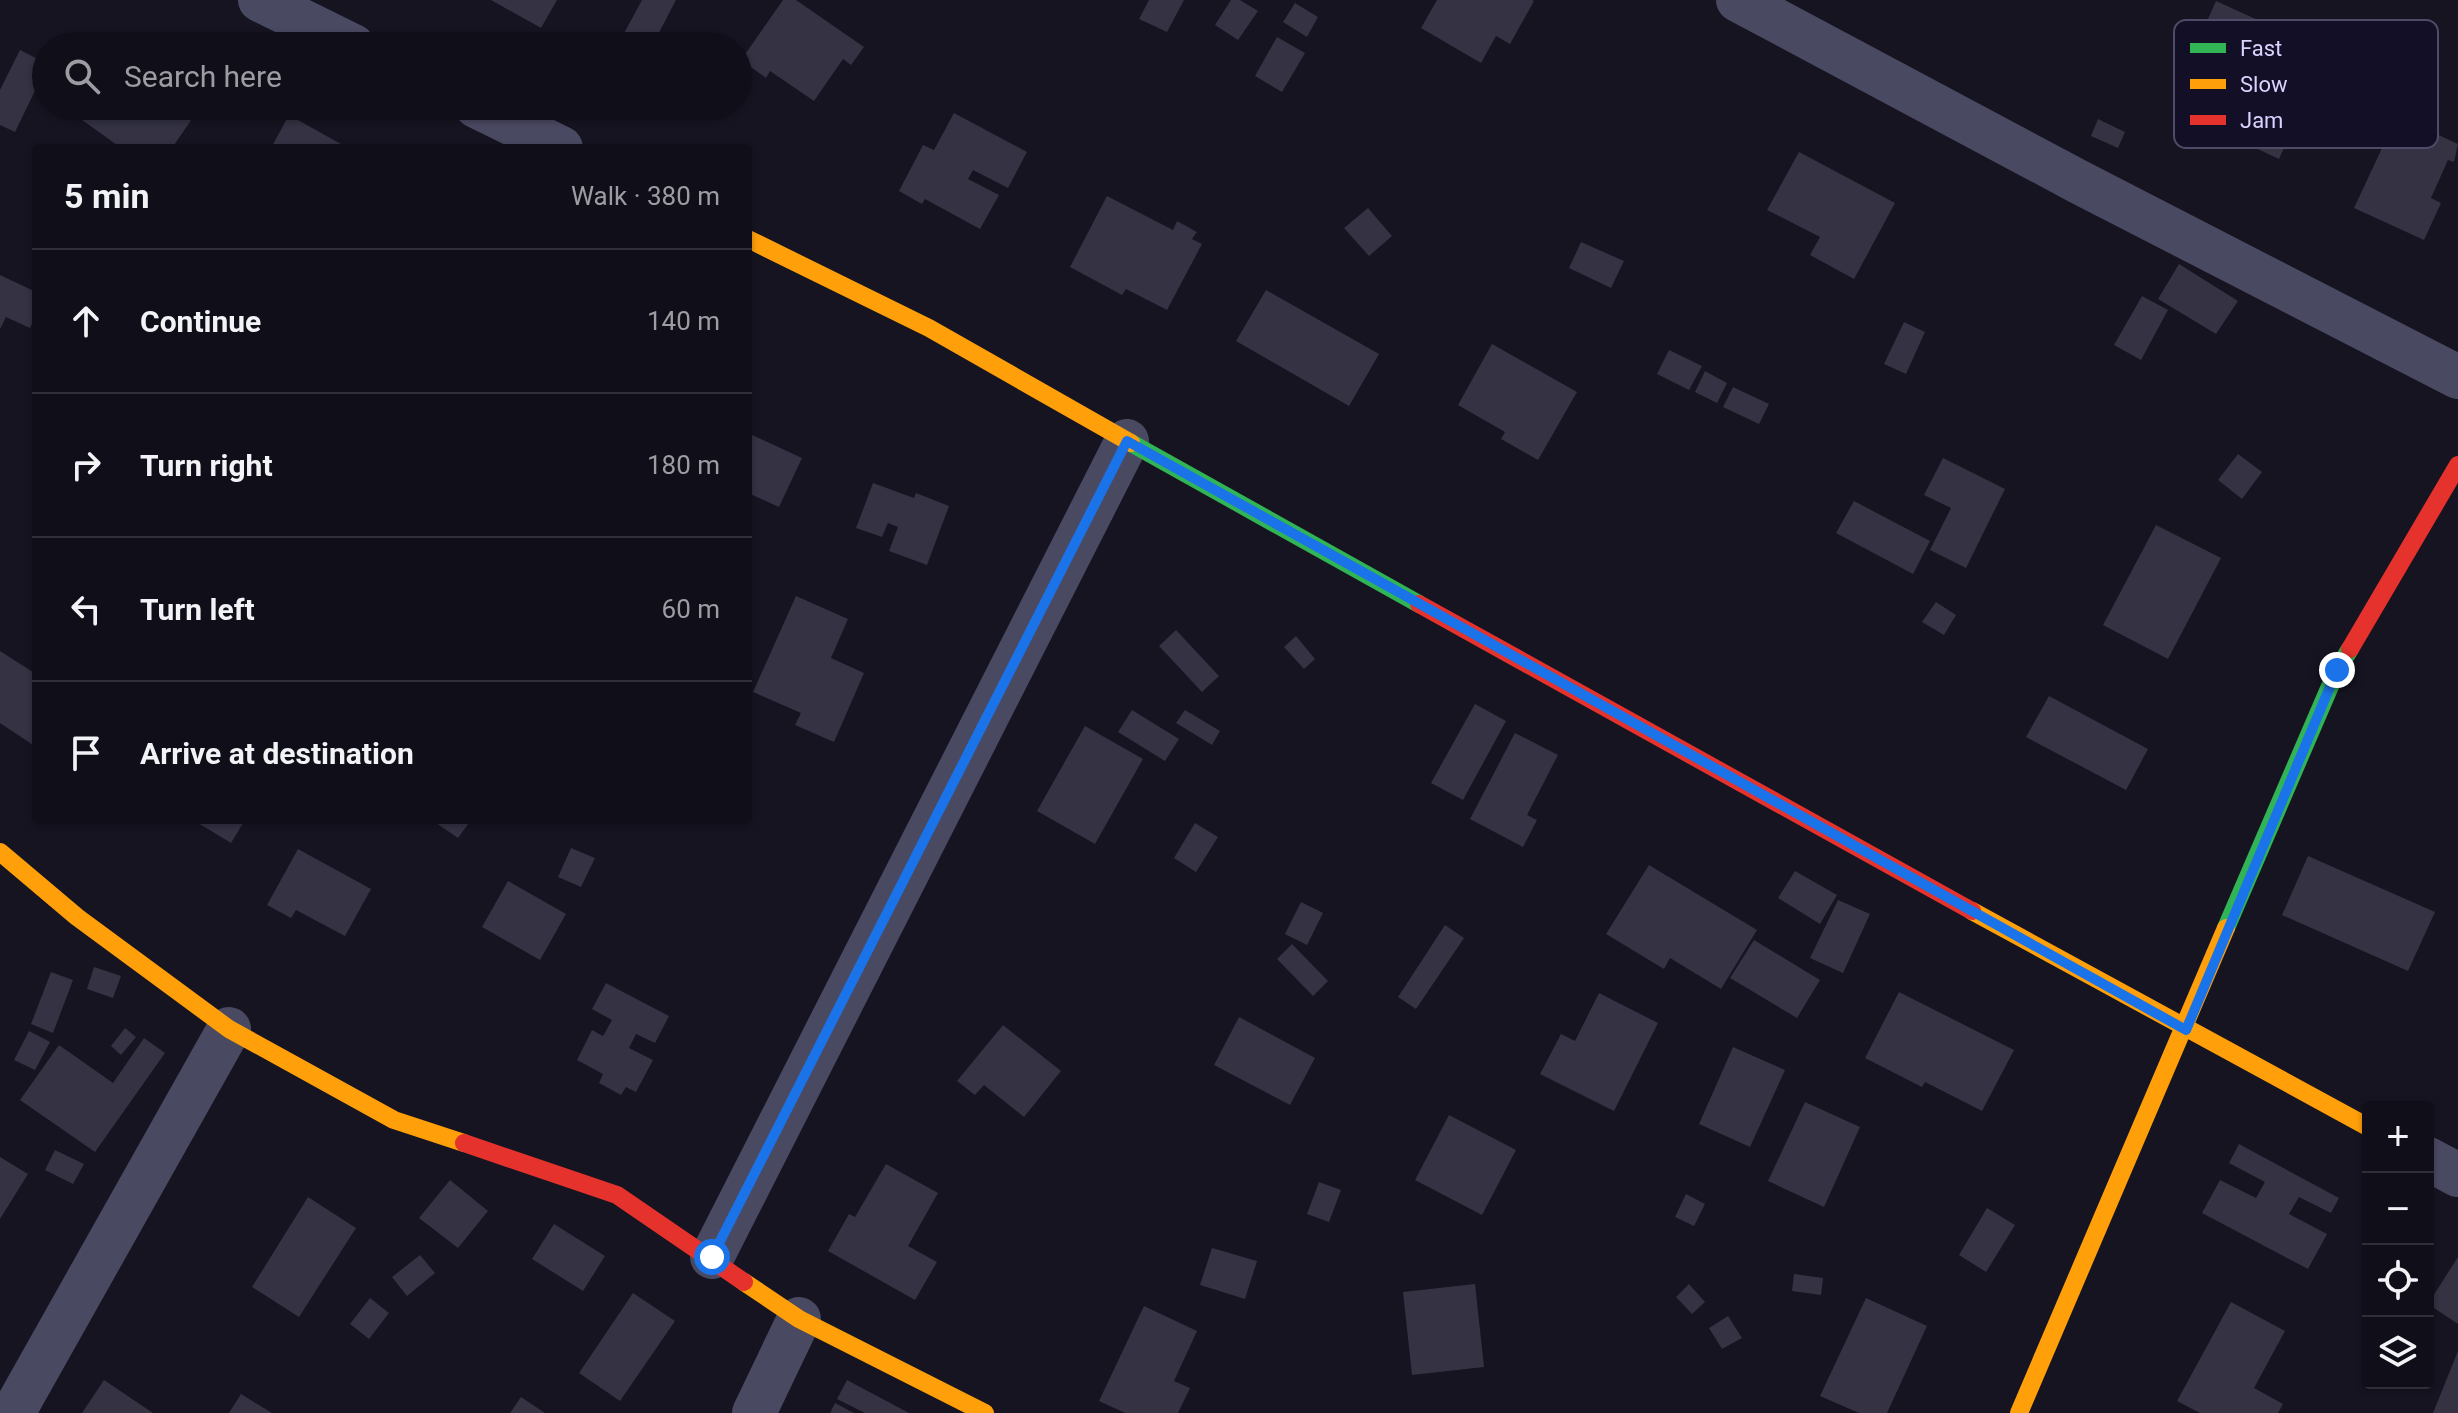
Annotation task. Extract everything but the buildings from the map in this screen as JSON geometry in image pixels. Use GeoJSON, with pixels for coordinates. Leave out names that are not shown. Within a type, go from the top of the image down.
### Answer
{"type":"FeatureCollection","features":[{"type":"Feature","properties":{"kind":"street"},"geometry":{"type":"LineString","coordinates":[[1738,0],[2079,182],[2458,377]]}},
{"type":"Feature","properties":{"kind":"street"},"geometry":{"type":"LineString","coordinates":[[275,3],[328,32]]}},
{"type":"Feature","properties":{"kind":"street"},"geometry":{"type":"LineString","coordinates":[[504,120],[553,144]]}},
{"type":"Feature","properties":{"kind":"street"},"geometry":{"type":"LineString","coordinates":[[752,241],[929,328],[2186,1030],[2362,1124]]}},
{"type":"Feature","properties":{"kind":"street"},"geometry":{"type":"LineString","coordinates":[[712,1257],[1127,441]]}},
{"type":"Feature","properties":{"kind":"street"},"geometry":{"type":"LineString","coordinates":[[2019,1413],[2186,1030],[2337,670],[2458,465]]}},
{"type":"Feature","properties":{"kind":"street"},"geometry":{"type":"LineString","coordinates":[[0,852],[77,917],[229,1029],[394,1120],[617,1195],[799,1319],[985,1413]]}},
{"type":"Feature","properties":{"kind":"street"},"geometry":{"type":"LineString","coordinates":[[13,1413],[229,1029]]}},
{"type":"Feature","properties":{"kind":"street"},"geometry":{"type":"LineString","coordinates":[[2434,1162],[2458,1175]]}},
{"type":"Feature","properties":{"kind":"street"},"geometry":{"type":"LineString","coordinates":[[754,1413],[799,1319]]}},
{"type":"Feature","properties":{"kind":"traffic: fast"},"geometry":{"type":"LineString","coordinates":[[1131,443],[1419,604]]}},
{"type":"Feature","properties":{"kind":"traffic: fast"},"geometry":{"type":"LineString","coordinates":[[2226,928],[2337,670],[2350,649]]}},
{"type":"Feature","properties":{"kind":"traffic: slow"},"geometry":{"type":"LineString","coordinates":[[752,241],[929,328],[1131,443]]}},
{"type":"Feature","properties":{"kind":"traffic: slow"},"geometry":{"type":"LineString","coordinates":[[0,852],[77,917],[229,1029],[394,1120],[464,1143]]}},
{"type":"Feature","properties":{"kind":"traffic: slow"},"geometry":{"type":"LineString","coordinates":[[1972,911],[2362,1124]]}},
{"type":"Feature","properties":{"kind":"traffic: slow"},"geometry":{"type":"LineString","coordinates":[[2019,1413],[2226,928]]}},
{"type":"Feature","properties":{"kind":"traffic: slow"},"geometry":{"type":"LineString","coordinates":[[744,1282],[799,1319],[985,1413]]}},
{"type":"Feature","properties":{"kind":"traffic: jam"},"geometry":{"type":"LineString","coordinates":[[2350,649],[2458,465]]}},
{"type":"Feature","properties":{"kind":"traffic: jam"},"geometry":{"type":"LineString","coordinates":[[1419,604],[1972,911]]}},
{"type":"Feature","properties":{"kind":"traffic: jam"},"geometry":{"type":"LineString","coordinates":[[464,1143],[617,1195],[744,1282]]}},
{"type":"Feature","properties":{"kind":"route"},"geometry":{"type":"LineString","coordinates":[[712,1257],[1127,441],[2186,1030],[2337,670]]}}]}
